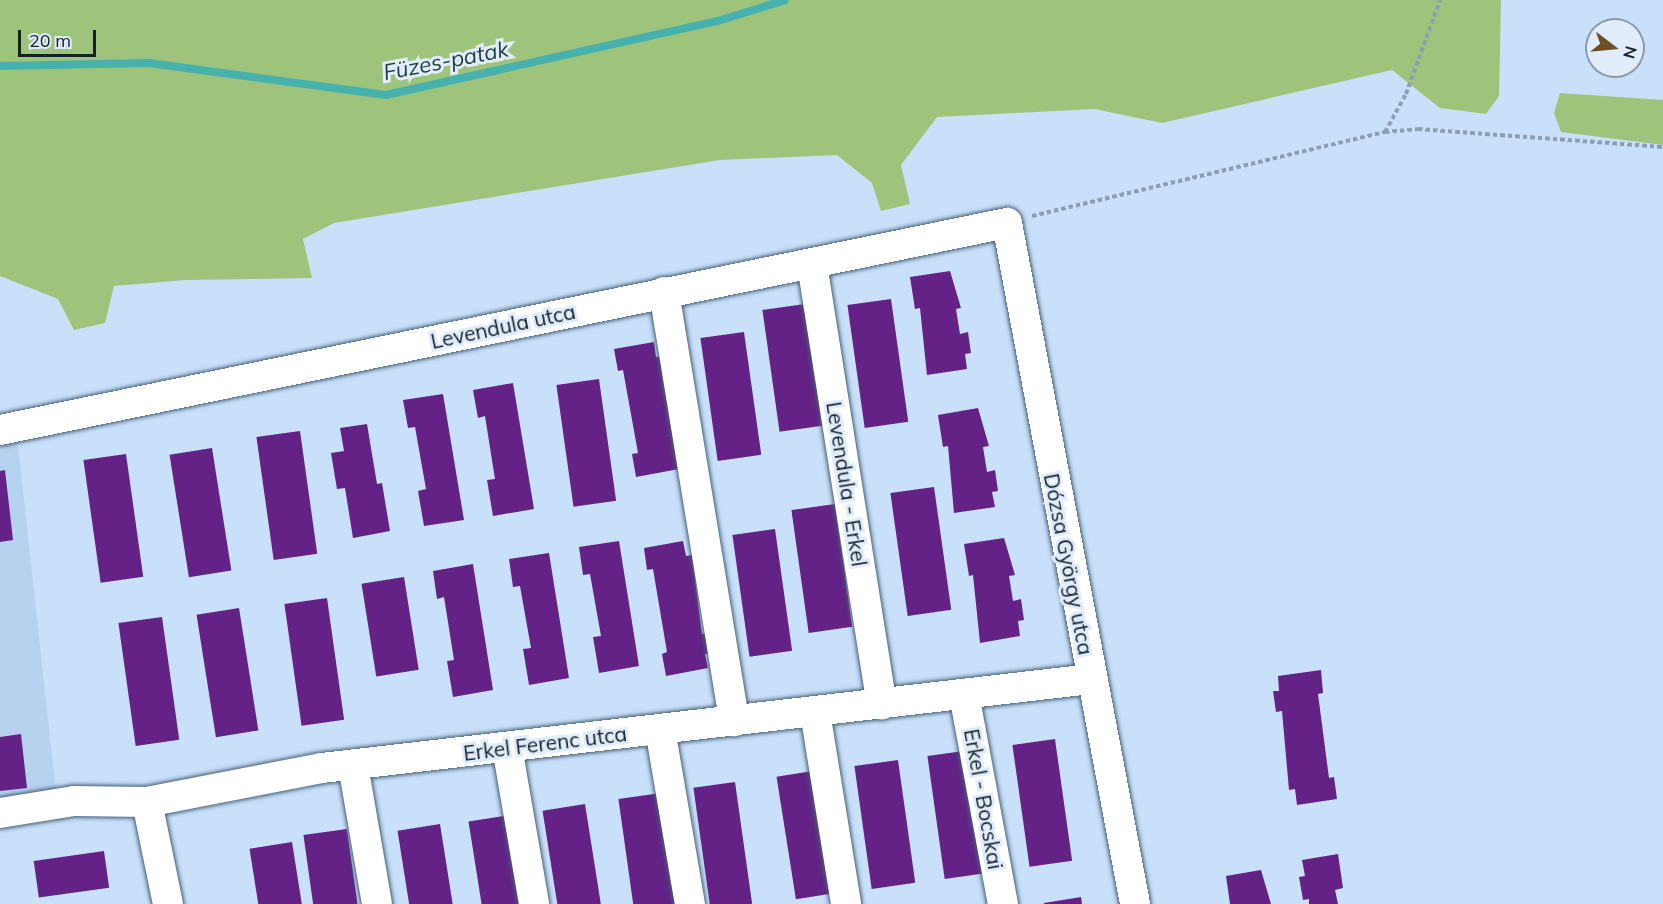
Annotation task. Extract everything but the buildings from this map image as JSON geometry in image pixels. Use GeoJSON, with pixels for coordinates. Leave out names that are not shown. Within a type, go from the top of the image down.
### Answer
{"type":"FeatureCollection","features":[{"type":"Feature","properties":{"kind":"street","name":"Levendula utca"},"geometry":{"type":"LineString","coordinates":[[0,430],[1007,223]]}},
{"type":"Feature","properties":{"kind":"street","name":"Dózsa György utca"},"geometry":{"type":"LineString","coordinates":[[1007,223],[1135,904]]}},
{"type":"Feature","properties":{"kind":"street","name":"Levendula - Erkel"},"geometry":{"type":"LineString","coordinates":[[812,264],[882,704]]}},
{"type":"Feature","properties":{"kind":"street"},"geometry":{"type":"LineString","coordinates":[[664,292],[734,721]]}},
{"type":"Feature","properties":{"kind":"street","name":"Erkel Ferenc utca"},"geometry":{"type":"LineString","coordinates":[[0,813],[74,801],[147,802],[353,765],[1091,679]]}},
{"type":"Feature","properties":{"kind":"street","name":"Erkel - Bocskai"},"geometry":{"type":"LineString","coordinates":[[964,694],[1003,904]]}},
{"type":"Feature","properties":{"kind":"street"},"geometry":{"type":"LineString","coordinates":[[815,712],[846,904]]}},
{"type":"Feature","properties":{"kind":"street"},"geometry":{"type":"LineString","coordinates":[[660,729],[690,904]]}},
{"type":"Feature","properties":{"kind":"street"},"geometry":{"type":"LineString","coordinates":[[507,747],[534,904]]}},
{"type":"Feature","properties":{"kind":"street"},"geometry":{"type":"LineString","coordinates":[[353,765],[377,904]]}},
{"type":"Feature","properties":{"kind":"street"},"geometry":{"type":"LineString","coordinates":[[147,802],[168,904]]}},
{"type":"Feature","properties":{"kind":"path"},"geometry":{"type":"LineString","coordinates":[[1385,132],[1406,94],[1440,0]]}},
{"type":"Feature","properties":{"kind":"path"},"geometry":{"type":"LineString","coordinates":[[1007,223],[1385,132],[1418,129],[1663,147]]}},
{"type":"Feature","properties":{"kind":"shaded area"},"geometry":{"type":"Polygon","coordinates":[[[16,426],[56,792],[0,801],[0,430],[16,426]]]}},
{"type":"Feature","properties":{"kind":"green space"},"geometry":{"type":"Polygon","coordinates":[[[0,0],[1501,0],[1499,96],[1486,114],[1440,108],[1392,70],[1162,123],[1094,109],[937,117],[901,165],[910,204],[881,211],[872,183],[837,155],[720,160],[334,223],[303,239],[312,278],[186,280],[114,286],[105,323],[74,330],[58,299],[0,276],[0,0]]]}},
{"type":"Feature","properties":{"kind":"green space"},"geometry":{"type":"Polygon","coordinates":[[[1560,93],[1663,100],[1663,145],[1561,132],[1554,113],[1560,93]]]}},
{"type":"Feature","properties":{"kind":"waterway","name":"Füzes-patak"},"geometry":{"type":"LineString","coordinates":[[0,66],[149,63],[386,95],[718,21],[785,0]]}}]}
